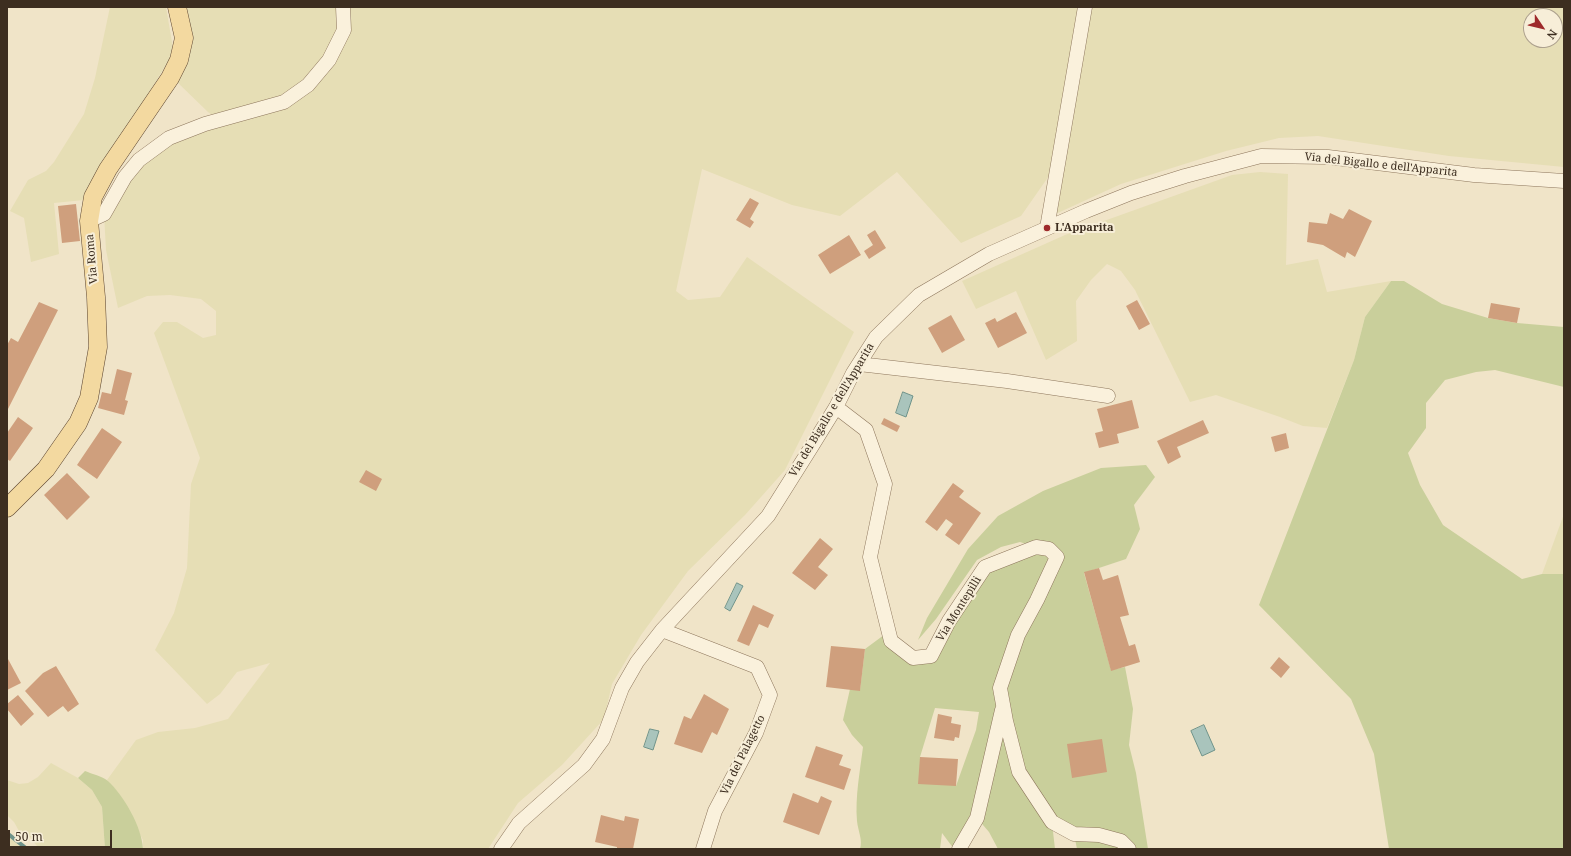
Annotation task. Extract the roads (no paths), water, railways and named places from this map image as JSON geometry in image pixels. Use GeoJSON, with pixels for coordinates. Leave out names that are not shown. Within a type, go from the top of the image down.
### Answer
{"type":"FeatureCollection","features":[{"type":"Feature","properties":{"kind":"main road","name":"Via Roma"},"geometry":{"type":"LineString","coordinates":[[7,508],[46,469],[78,423],[89,398],[98,348],[96,297],[89,221],[93,197],[108,169],[170,78],[179,60],[184,38],[177,7]]}},
{"type":"Feature","properties":{"kind":"street"},"geometry":{"type":"LineString","coordinates":[[89,221],[104,214],[125,176],[139,160],[169,138],[206,124],[284,102],[308,85],[329,60],[344,30],[343,7]]}},
{"type":"Feature","properties":{"kind":"street"},"geometry":{"type":"LineString","coordinates":[[1047,228],[1085,7]]}},
{"type":"Feature","properties":{"kind":"street","name":"Via del Bigallo e dell'Apparita"},"geometry":{"type":"LineString","coordinates":[[501,849],[519,822],[584,765],[604,739],[622,688],[637,662],[662,630],[768,516],[836,407],[876,336],[919,295],[989,254],[1131,193],[1184,176],[1261,156],[1328,157],[1474,175],[1564,181]]}},
{"type":"Feature","properties":{"kind":"street"},"geometry":{"type":"LineString","coordinates":[[859,364],[1007,381],[1108,396]]}},
{"type":"Feature","properties":{"kind":"street","name":"Via Montepilli"},"geometry":{"type":"LineString","coordinates":[[836,407],[866,430],[885,484],[870,557],[891,641],[913,658],[931,656],[949,620],[985,567],[1036,547],[1049,549],[1057,557],[1037,600],[1018,635],[1000,688],[1019,772],[1052,822],[1074,834],[1099,835],[1121,841],[1129,849]]}},
{"type":"Feature","properties":{"kind":"street","name":"Via del Palagetto"},"geometry":{"type":"LineString","coordinates":[[662,630],[757,667],[770,695],[756,733],[715,811],[704,849]]}},
{"type":"Feature","properties":{"kind":"street"},"geometry":{"type":"LineString","coordinates":[[959,849],[977,818],[1003,704]]}},
{"type":"Feature","properties":{"kind":"water"},"geometry":{"type":"Polygon","coordinates":[[[903,392],[913,396],[906,417],[896,413],[903,392]]]}},
{"type":"Feature","properties":{"kind":"water"},"geometry":{"type":"Polygon","coordinates":[[[737,583],[743,586],[730,611],[725,608],[737,583]]]}},
{"type":"Feature","properties":{"kind":"water"},"geometry":{"type":"Polygon","coordinates":[[[1204,725],[1215,750],[1202,756],[1191,731],[1204,725]]]}},
{"type":"Feature","properties":{"kind":"water"},"geometry":{"type":"Polygon","coordinates":[[[650,729],[659,731],[653,750],[644,747],[650,729]]]}},
{"type":"Feature","properties":{"kind":"waterway"},"geometry":{"type":"LineString","coordinates":[[7,833],[27,849]]}},
{"type":"Feature","properties":{"kind":"place","name":"L'Apparita"},"geometry":{"type":"Point","coordinates":[1047,228]}}]}
